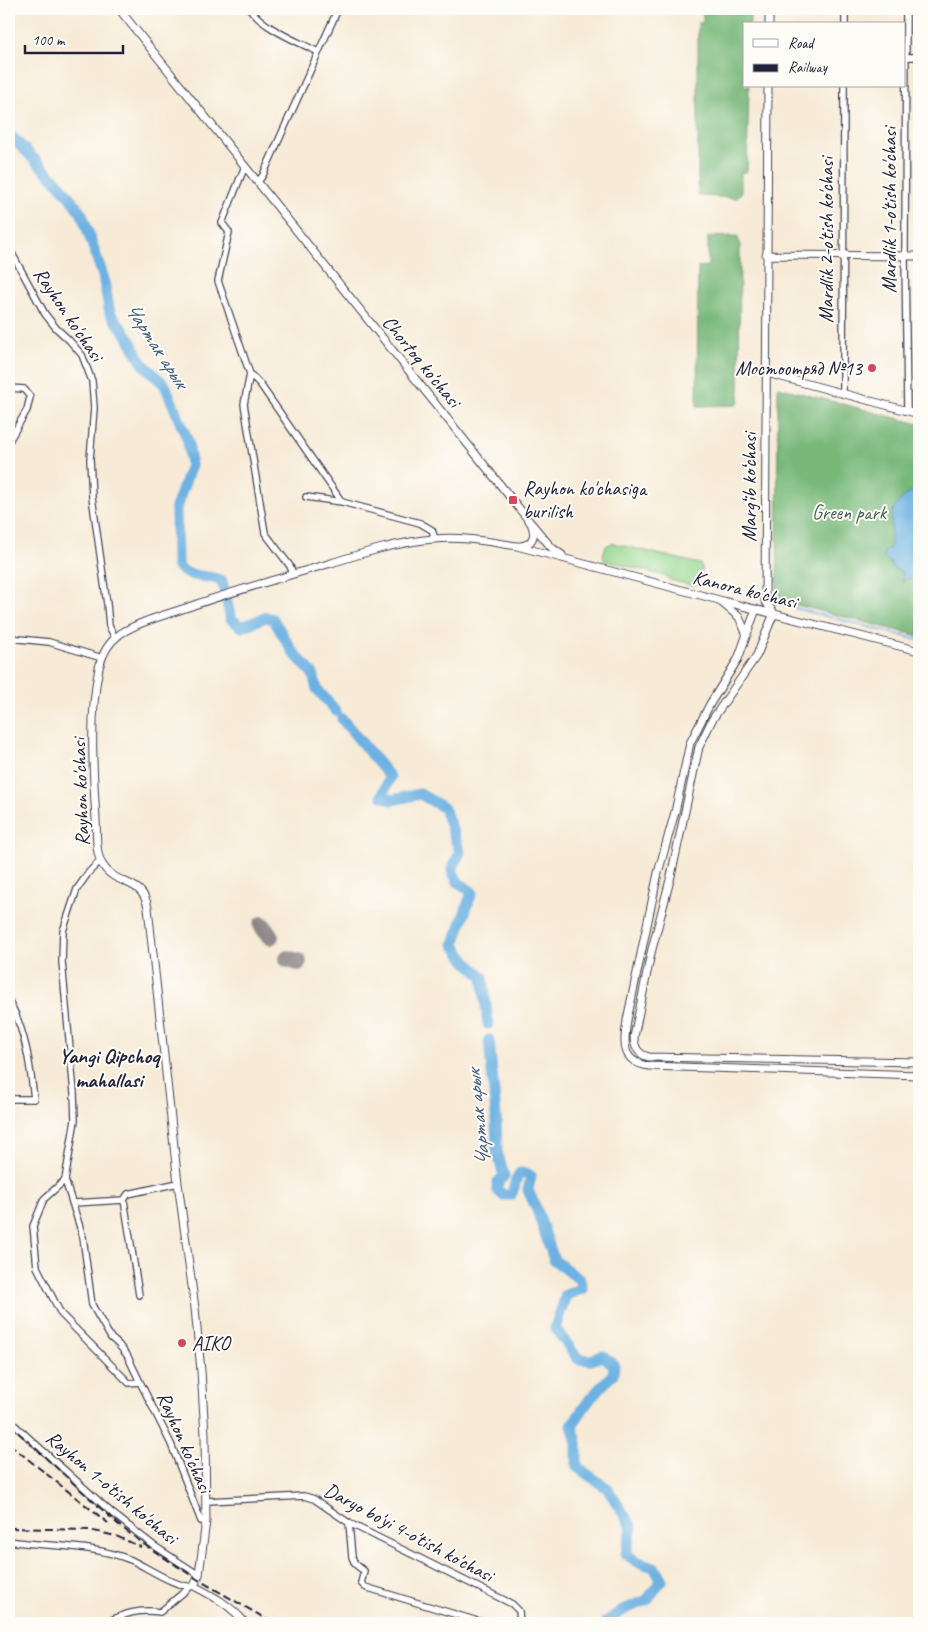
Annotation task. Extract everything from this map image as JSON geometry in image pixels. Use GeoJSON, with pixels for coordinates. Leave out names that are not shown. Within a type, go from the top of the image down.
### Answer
{"type":"FeatureCollection","features":[{"type":"Feature","properties":{"kind":"street","name":"Chortoq ko'chasi"},"geometry":{"type":"LineString","coordinates":[[119,9],[530,522],[551,547],[564,557]]}},
{"type":"Feature","properties":{"kind":"street"},"geometry":{"type":"LineString","coordinates":[[250,9],[257,18],[267,25],[318,52]]}},
{"type":"Feature","properties":{"kind":"street"},"geometry":{"type":"LineString","coordinates":[[258,182],[338,9]]}},
{"type":"Feature","properties":{"kind":"street"},"geometry":{"type":"LineString","coordinates":[[769,9],[769,22]]}},
{"type":"Feature","properties":{"kind":"street"},"geometry":{"type":"LineString","coordinates":[[845,9],[845,22]]}},
{"type":"Feature","properties":{"kind":"street","name":"Mardlik 1-o'tish ko'chasi"},"geometry":{"type":"LineString","coordinates":[[906,9],[906,22]]}},
{"type":"Feature","properties":{"kind":"street"},"geometry":{"type":"LineString","coordinates":[[906,56],[919,57]]}},
{"type":"Feature","properties":{"kind":"street"},"geometry":{"type":"LineString","coordinates":[[768,88],[766,255],[919,256]]}},
{"type":"Feature","properties":{"kind":"street","name":"Mardlik 2-o'tish ko'chasi"},"geometry":{"type":"LineString","coordinates":[[843,394],[844,88]]}},
{"type":"Feature","properties":{"kind":"street","name":"Mardlik 1-o'tish ko'chasi"},"geometry":{"type":"LineString","coordinates":[[905,88],[907,411]]}},
{"type":"Feature","properties":{"kind":"street"},"geometry":{"type":"LineString","coordinates":[[245,166],[222,223],[229,232],[218,281],[250,374],[260,384],[342,502]]}},
{"type":"Feature","properties":{"kind":"street","name":"Rayhon ko'chasi"},"geometry":{"type":"LineString","coordinates":[[9,248],[46,314],[56,328],[82,355],[92,381],[94,408],[90,459],[92,497],[109,626],[116,638]]}},
{"type":"Feature","properties":{"kind":"street","name":"Marg‘ib ko‘chasi"},"geometry":{"type":"LineString","coordinates":[[765,601],[766,255]]}},
{"type":"Feature","properties":{"kind":"street"},"geometry":{"type":"LineString","coordinates":[[767,373],[919,414]]}},
{"type":"Feature","properties":{"kind":"street"},"geometry":{"type":"LineString","coordinates":[[250,374],[244,404],[265,534],[290,566],[293,574]]}},
{"type":"Feature","properties":{"kind":"street"},"geometry":{"type":"LineString","coordinates":[[9,388],[24,389],[30,397],[26,410],[9,441]]}},
{"type":"Feature","properties":{"kind":"street"},"geometry":{"type":"LineString","coordinates":[[306,497],[342,502],[420,523],[432,530],[434,539]]}},
{"type":"Feature","properties":{"kind":"street"},"geometry":{"type":"LineString","coordinates":[[517,546],[526,545],[532,539],[534,531],[530,522]]}},
{"type":"Feature","properties":{"kind":"street","name":"Rayhon ko'chasi"},"geometry":{"type":"LineString","coordinates":[[206,1521],[201,1520],[171,1444],[140,1382],[129,1383],[61,1314],[37,1267],[33,1226],[44,1199],[66,1180],[76,1110],[62,962],[63,931],[76,889],[100,861],[97,841],[93,743],[97,680],[102,658],[116,638],[137,625],[230,593],[409,542],[434,539],[460,539],[517,546],[564,557]]}},
{"type":"Feature","properties":{"kind":"street","name":"Kanora ko'chasi"},"geometry":{"type":"LineString","coordinates":[[564,557],[719,600],[919,651]]}},
{"type":"Feature","properties":{"kind":"street"},"geometry":{"type":"LineString","coordinates":[[719,600],[739,617],[747,635]]}},
{"type":"Feature","properties":{"kind":"street"},"geometry":{"type":"LineString","coordinates":[[919,1062],[649,1057],[640,1053],[635,1045],[634,1037],[651,953],[671,876],[699,747],[712,720],[757,655],[774,613],[765,601],[756,609],[733,668],[706,711],[690,743],[641,951],[627,1020],[624,1042],[627,1053],[633,1060],[642,1065],[649,1066],[919,1075]]}},
{"type":"Feature","properties":{"kind":"street"},"geometry":{"type":"LineString","coordinates":[[9,638],[49,642],[102,658]]}},
{"type":"Feature","properties":{"kind":"street","name":"Rayhon 1-o'tish ko'chasi"},"geometry":{"type":"LineString","coordinates":[[100,861],[112,875],[137,887],[147,903],[178,1183],[195,1308],[201,1371],[207,1501],[199,1575],[192,1586],[160,1612],[142,1610],[122,1615],[105,1623]]}},
{"type":"Feature","properties":{"kind":"street"},"geometry":{"type":"LineString","coordinates":[[658,873],[671,876]]}},
{"type":"Feature","properties":{"kind":"street"},"geometry":{"type":"LineString","coordinates":[[641,951],[651,953]]}},
{"type":"Feature","properties":{"kind":"street"},"geometry":{"type":"LineString","coordinates":[[9,1002],[14,1010],[27,1049],[34,1099],[9,1099]]}},
{"type":"Feature","properties":{"kind":"street"},"geometry":{"type":"LineString","coordinates":[[633,1060],[640,1053]]}},
{"type":"Feature","properties":{"kind":"street"},"geometry":{"type":"LineString","coordinates":[[66,1180],[82,1237],[92,1306],[111,1338],[126,1355],[140,1382]]}},
{"type":"Feature","properties":{"kind":"street"},"geometry":{"type":"LineString","coordinates":[[139,1296],[124,1200],[128,1194],[178,1183]]}},
{"type":"Feature","properties":{"kind":"street"},"geometry":{"type":"LineString","coordinates":[[74,1203],[124,1200]]}},
{"type":"Feature","properties":{"kind":"street","name":"Rayhon 1-o'tish ko'chasi"},"geometry":{"type":"LineString","coordinates":[[9,1420],[125,1524],[199,1575]]}},
{"type":"Feature","properties":{"kind":"street","name":"Daryo bo'yi 4-o'tish ko'chasi"},"geometry":{"type":"LineString","coordinates":[[207,1501],[304,1496],[314,1499],[348,1523],[512,1604],[518,1611],[520,1623]]}},
{"type":"Feature","properties":{"kind":"street"},"geometry":{"type":"LineString","coordinates":[[348,1523],[352,1557],[355,1564],[364,1571],[361,1583],[364,1587],[484,1623]]}},
{"type":"Feature","properties":{"kind":"street"},"geometry":{"type":"LineString","coordinates":[[9,1541],[101,1550],[132,1560],[175,1582],[192,1586],[219,1600],[245,1623]]}},
{"type":"Feature","properties":{"kind":"green space"},"geometry":{"type":"Polygon","coordinates":[[[703,9],[750,9],[750,22],[743,22],[743,88],[749,88],[747,172],[741,172],[741,193],[737,198],[698,196],[698,23],[703,23],[703,9]]]}},
{"type":"Feature","properties":{"kind":"green space"},"geometry":{"type":"Polygon","coordinates":[[[737,236],[740,243],[739,401],[737,405],[697,406],[698,267],[708,266],[708,237],[737,236]]]}},
{"type":"Feature","properties":{"kind":"green space","name":"Green park"},"geometry":{"type":"Polygon","coordinates":[[[778,387],[919,424],[919,636],[777,600],[778,387]]]}},
{"type":"Feature","properties":{"kind":"green space"},"geometry":{"type":"Polygon","coordinates":[[[612,543],[700,564],[702,569],[699,583],[694,586],[670,580],[665,576],[604,560],[603,555],[606,546],[612,543]]]}},
{"type":"Feature","properties":{"kind":"water"},"geometry":{"type":"Polygon","coordinates":[[[919,486],[919,579],[912,577],[904,580],[902,584],[903,573],[892,568],[890,562],[883,557],[884,552],[890,548],[891,520],[895,507],[902,498],[919,486]]]}},
{"type":"Feature","properties":{"kind":"waterway","name":"Чартак арык"},"geometry":{"type":"LineString","coordinates":[[9,134],[62,187],[82,214],[103,276],[110,313],[127,335],[143,364],[165,385],[188,441],[191,465],[176,508],[177,565],[186,573],[222,581],[231,619],[242,627],[266,617],[273,619],[293,652],[313,674],[317,689],[336,711]]}},
{"type":"Feature","properties":{"kind":"waterway"},"geometry":{"type":"LineString","coordinates":[[775,603],[919,640]]}},
{"type":"Feature","properties":{"kind":"waterway","name":"Чартак арык"},"geometry":{"type":"LineString","coordinates":[[342,719],[390,777],[382,796],[392,800],[420,794],[444,808],[460,852],[452,870],[458,882],[472,892],[454,944],[466,961],[483,977],[488,1024]]}},
{"type":"Feature","properties":{"kind":"waterway","name":"Чартак арык"},"geometry":{"type":"LineString","coordinates":[[489,1040],[496,1115],[497,1151],[504,1176],[498,1182],[497,1190],[503,1195],[511,1195],[520,1173],[526,1173],[531,1176],[528,1190],[554,1260],[580,1280],[582,1289],[566,1295],[555,1328],[578,1359],[591,1360],[603,1356],[614,1365],[613,1374],[590,1399],[572,1425],[577,1443],[577,1467],[607,1488],[632,1527],[626,1554],[636,1561],[654,1567],[662,1580],[647,1600],[623,1610],[605,1623]]}},
{"type":"Feature","properties":{"kind":"taxiway"},"geometry":{"type":"LineString","coordinates":[[262,925],[270,936]]}},
{"type":"Feature","properties":{"kind":"taxiway"},"geometry":{"type":"LineString","coordinates":[[288,959],[298,962]]}},
{"type":"Feature","properties":{"kind":"railway"},"geometry":{"type":"LineString","coordinates":[[9,1424],[120,1526],[145,1545],[197,1579],[273,1623]]}},
{"type":"Feature","properties":{"kind":"railway"},"geometry":{"type":"LineString","coordinates":[[9,1444],[108,1523]]}},
{"type":"Feature","properties":{"kind":"railway"},"geometry":{"type":"LineString","coordinates":[[9,1528],[89,1530],[116,1536],[141,1547]]}},
{"type":"Feature","properties":{"kind":"place","name":"Мостоотряд №13"},"geometry":{"type":"Point","coordinates":[872,368]}},
{"type":"Feature","properties":{"kind":"place","name":"Rayhon ko'chasiga burilish"},"geometry":{"type":"Point","coordinates":[513,500]}},
{"type":"Feature","properties":{"kind":"place","name":"AIKO"},"geometry":{"type":"Point","coordinates":[182,1343]}},
{"type":"Feature","properties":{"kind":"district","name":"Yangi Qipchoq mahallasi"},"geometry":{"type":"Point","coordinates":[109,1068]}}]}
